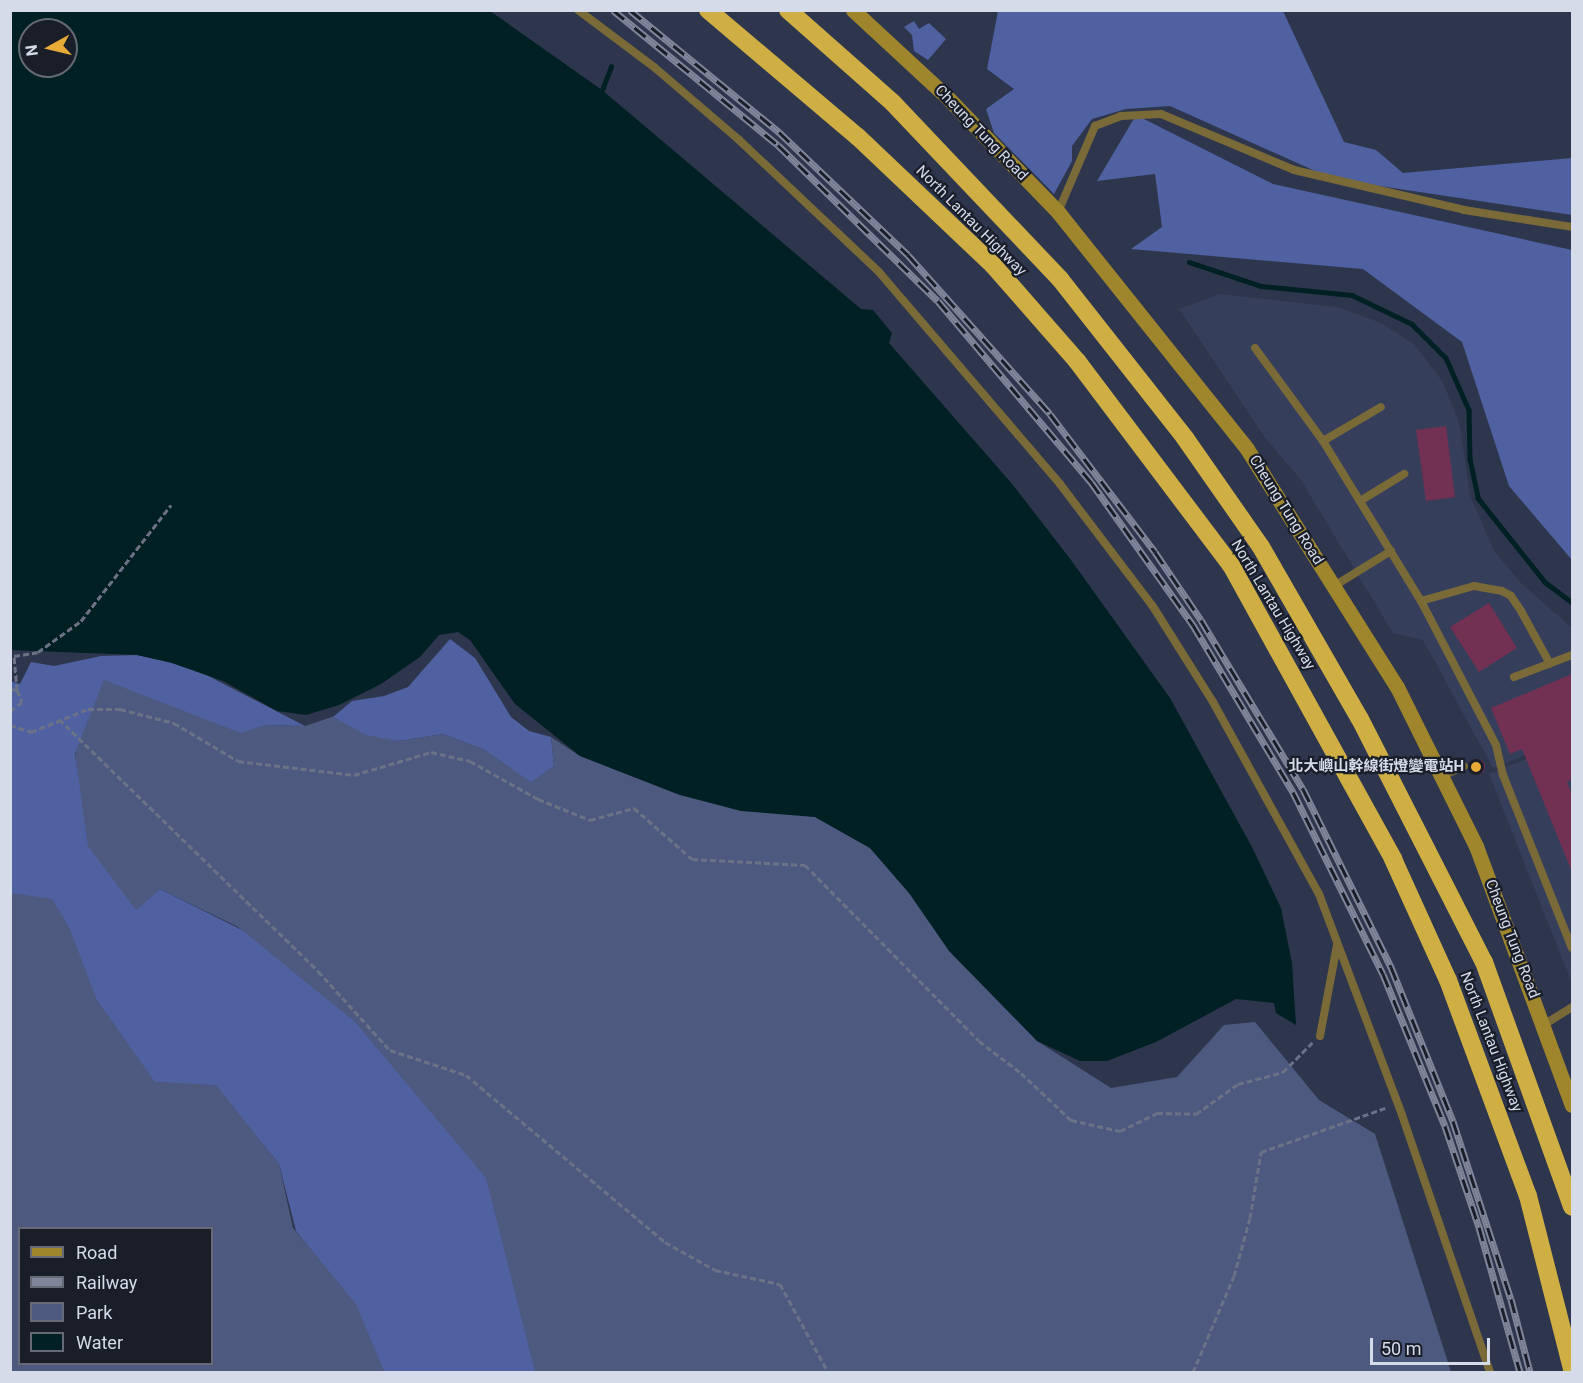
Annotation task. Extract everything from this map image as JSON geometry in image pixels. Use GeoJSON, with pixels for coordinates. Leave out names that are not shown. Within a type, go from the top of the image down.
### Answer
{"type":"FeatureCollection","features":[{"type":"Feature","properties":{"kind":"highway","name":"North Lantau Highway"},"geometry":{"type":"LineString","coordinates":[[708,10],[858,137],[993,265],[1077,361],[1231,565],[1393,859],[1448,981],[1528,1196],[1572,1369]]}},
{"type":"Feature","properties":{"kind":"highway","name":"North Lantau Highway"},"geometry":{"type":"LineString","coordinates":[[788,10],[893,103],[1060,279],[1185,438],[1261,547],[1360,719],[1484,962],[1572,1207]]}},
{"type":"Feature","properties":{"kind":"main road","name":"Cheung Tung Road"},"geometry":{"type":"LineString","coordinates":[[854,10],[946,96],[1058,212],[1247,449],[1397,687],[1442,776],[1476,846],[1545,1024],[1572,1105]]}},
{"type":"Feature","properties":{"kind":"lane"},"geometry":{"type":"LineString","coordinates":[[578,10],[738,139],[879,272],[1060,484],[1152,605],[1213,702],[1318,894],[1397,1103],[1490,1372]]}},
{"type":"Feature","properties":{"kind":"lane"},"geometry":{"type":"LineString","coordinates":[[1058,212],[1095,126],[1121,116],[1161,114],[1294,170],[1464,210],[1572,227]]}},
{"type":"Feature","properties":{"kind":"lane"},"geometry":{"type":"LineString","coordinates":[[1255,348],[1323,441],[1421,601],[1496,745],[1503,775],[1572,948]]}},
{"type":"Feature","properties":{"kind":"lane"},"geometry":{"type":"LineString","coordinates":[[1323,441],[1381,407]]}},
{"type":"Feature","properties":{"kind":"lane"},"geometry":{"type":"LineString","coordinates":[[1360,501],[1404,474]]}},
{"type":"Feature","properties":{"kind":"lane"},"geometry":{"type":"LineString","coordinates":[[1334,586],[1391,551]]}},
{"type":"Feature","properties":{"kind":"lane"},"geometry":{"type":"LineString","coordinates":[[1421,601],[1474,586],[1502,591],[1511,596],[1521,611],[1550,664]]}},
{"type":"Feature","properties":{"kind":"lane"},"geometry":{"type":"LineString","coordinates":[[1514,678],[1572,655]]}},
{"type":"Feature","properties":{"kind":"lane"},"geometry":{"type":"LineString","coordinates":[[1442,776],[1464,766]]}},
{"type":"Feature","properties":{"kind":"lane"},"geometry":{"type":"LineString","coordinates":[[1320,1036],[1337,944]]}},
{"type":"Feature","properties":{"kind":"lane"},"geometry":{"type":"LineString","coordinates":[[1545,1024],[1572,1007]]}},
{"type":"Feature","properties":{"kind":"path"},"geometry":{"type":"LineString","coordinates":[[10,711],[22,702],[17,690],[14,656],[38,652],[81,621],[171,505]]}},
{"type":"Feature","properties":{"kind":"path"},"geometry":{"type":"LineString","coordinates":[[10,689],[17,690]]}},
{"type":"Feature","properties":{"kind":"path"},"geometry":{"type":"LineString","coordinates":[[10,725],[31,732],[59,718],[88,709],[120,709],[174,723],[238,761],[354,775],[431,752],[470,761],[538,799],[590,820],[634,808],[692,859],[805,865],[979,1041],[1021,1073],[1071,1120],[1120,1131],[1157,1113],[1196,1114],[1238,1084],[1283,1072],[1320,1036]]}},
{"type":"Feature","properties":{"kind":"path"},"geometry":{"type":"LineString","coordinates":[[59,718],[318,971],[390,1050],[466,1075],[665,1242],[715,1270],[780,1284],[828,1372]]}},
{"type":"Feature","properties":{"kind":"path"},"geometry":{"type":"LineString","coordinates":[[1193,1372],[1234,1276],[1250,1218],[1261,1152],[1397,1103]]}},
{"type":"Feature","properties":{"kind":"shaded area"},"geometry":{"type":"Polygon","coordinates":[[[998,11],[1283,11],[1344,142],[1376,150],[1403,173],[1572,158],[1572,215],[1333,179],[1170,106],[1126,109],[1092,119],[1072,146],[1072,161],[1054,194],[994,133],[986,109],[1014,89],[987,69],[998,11]]]}},
{"type":"Feature","properties":{"kind":"shaded area"},"geometry":{"type":"Polygon","coordinates":[[[914,21],[919,29],[929,23],[946,39],[928,60],[914,51],[912,35],[904,27],[914,21]]]}},
{"type":"Feature","properties":{"kind":"shaded area"},"geometry":{"type":"Polygon","coordinates":[[[1136,115],[1273,184],[1572,250],[1572,560],[1509,486],[1462,342],[1363,269],[1131,249],[1162,227],[1155,174],[1097,181],[1136,115]]]}},
{"type":"Feature","properties":{"kind":"shaded area"},"geometry":{"type":"Polygon","coordinates":[[[1220,294],[1338,307],[1381,323],[1414,344],[1443,382],[1460,426],[1470,496],[1495,552],[1521,583],[1572,628],[1572,737],[1493,768],[1423,640],[1393,633],[1301,480],[1263,435],[1179,309],[1220,294]]]}},
{"type":"Feature","properties":{"kind":"shaded area"},"geometry":{"type":"Polygon","coordinates":[[[450,639],[475,658],[511,717],[529,731],[551,737],[554,766],[531,782],[483,749],[443,734],[399,741],[366,735],[333,717],[352,701],[384,696],[408,687],[450,639]]]}},
{"type":"Feature","properties":{"kind":"shaded area"},"geometry":{"type":"Polygon","coordinates":[[[137,655],[193,668],[305,726],[266,725],[241,733],[104,680],[75,753],[88,846],[136,910],[160,889],[242,930],[355,1022],[486,1178],[535,1372],[384,1371],[356,1304],[296,1231],[279,1164],[216,1085],[155,1082],[97,1000],[69,927],[52,899],[11,893],[10,681],[20,684],[31,662],[54,666],[101,656],[137,655]]]}},
{"type":"Feature","properties":{"kind":"shaded area"},"geometry":{"type":"Polygon","coordinates":[[[1572,741],[1572,983],[1489,774],[1572,741]]]}},
{"type":"Feature","properties":{"kind":"green space"},"geometry":{"type":"Polygon","coordinates":[[[106,675],[203,710],[241,732],[266,725],[305,726],[350,711],[399,741],[443,734],[483,749],[531,781],[554,766],[551,737],[580,756],[680,795],[815,817],[870,848],[1037,1041],[1111,1088],[1177,1077],[1224,1025],[1255,1022],[1319,1100],[1375,1134],[1451,1372],[527,1372],[354,1025],[238,927],[160,889],[136,911],[83,848],[75,748],[106,675]]]}},
{"type":"Feature","properties":{"kind":"green space"},"geometry":{"type":"Polygon","coordinates":[[[10,846],[54,875],[155,1082],[216,1084],[279,1164],[293,1228],[355,1300],[386,1372],[11,1372],[10,846]]]}},
{"type":"Feature","properties":{"kind":"water"},"geometry":{"type":"Polygon","coordinates":[[[10,11],[490,11],[602,90],[861,309],[873,310],[892,333],[889,343],[1013,485],[1071,560],[1170,698],[1252,847],[1281,908],[1292,963],[1296,1025],[1276,1013],[1274,1003],[1236,999],[1156,1042],[1107,1061],[1080,1061],[1037,1041],[949,951],[909,893],[870,848],[815,817],[741,811],[680,795],[580,756],[515,704],[470,640],[458,632],[439,635],[420,657],[381,684],[339,705],[306,715],[277,711],[223,681],[169,662],[137,655],[11,650],[10,11]]]}},
{"type":"Feature","properties":{"kind":"building"},"geometry":{"type":"Polygon","coordinates":[[[1446,426],[1455,497],[1426,501],[1416,430],[1446,426]]]}},
{"type":"Feature","properties":{"kind":"building"},"geometry":{"type":"Polygon","coordinates":[[[1489,603],[1517,648],[1479,672],[1450,627],[1489,603]]]}},
{"type":"Feature","properties":{"kind":"building"},"geometry":{"type":"Polygon","coordinates":[[[1572,674],[1572,779],[1567,782],[1572,794],[1572,872],[1522,749],[1510,754],[1491,708],[1572,674]]]}},
{"type":"Feature","properties":{"kind":"building","name":"北大嶼山幹線街燈變電站H"},"geometry":{"type":"Polygon","coordinates":[[[1474,759],[1480,759],[1485,767],[1483,773],[1474,775],[1469,770],[1469,764],[1474,759]]]}},
{"type":"Feature","properties":{"kind":"waterway"},"geometry":{"type":"LineString","coordinates":[[602,90],[611,67]]}},
{"type":"Feature","properties":{"kind":"waterway"},"geometry":{"type":"LineString","coordinates":[[1189,262],[1261,286],[1352,295],[1412,324],[1446,358],[1469,410],[1470,459],[1478,498],[1545,582],[1572,602]]}},
{"type":"Feature","properties":{"kind":"railway"},"geometry":{"type":"LineString","coordinates":[[613,10],[778,145],[938,301],[1091,482],[1193,625],[1293,792],[1383,974],[1445,1126],[1479,1227],[1520,1372]]}},
{"type":"Feature","properties":{"kind":"railway"},"geometry":{"type":"LineString","coordinates":[[630,10],[779,132],[908,255],[1050,414],[1155,552],[1201,620],[1303,789],[1391,967],[1453,1121],[1511,1299],[1530,1372]]}},
{"type":"Feature","properties":{"kind":"place","name":"北大嶼山幹線街燈變電站H"},"geometry":{"type":"Point","coordinates":[1476,767]}}]}
